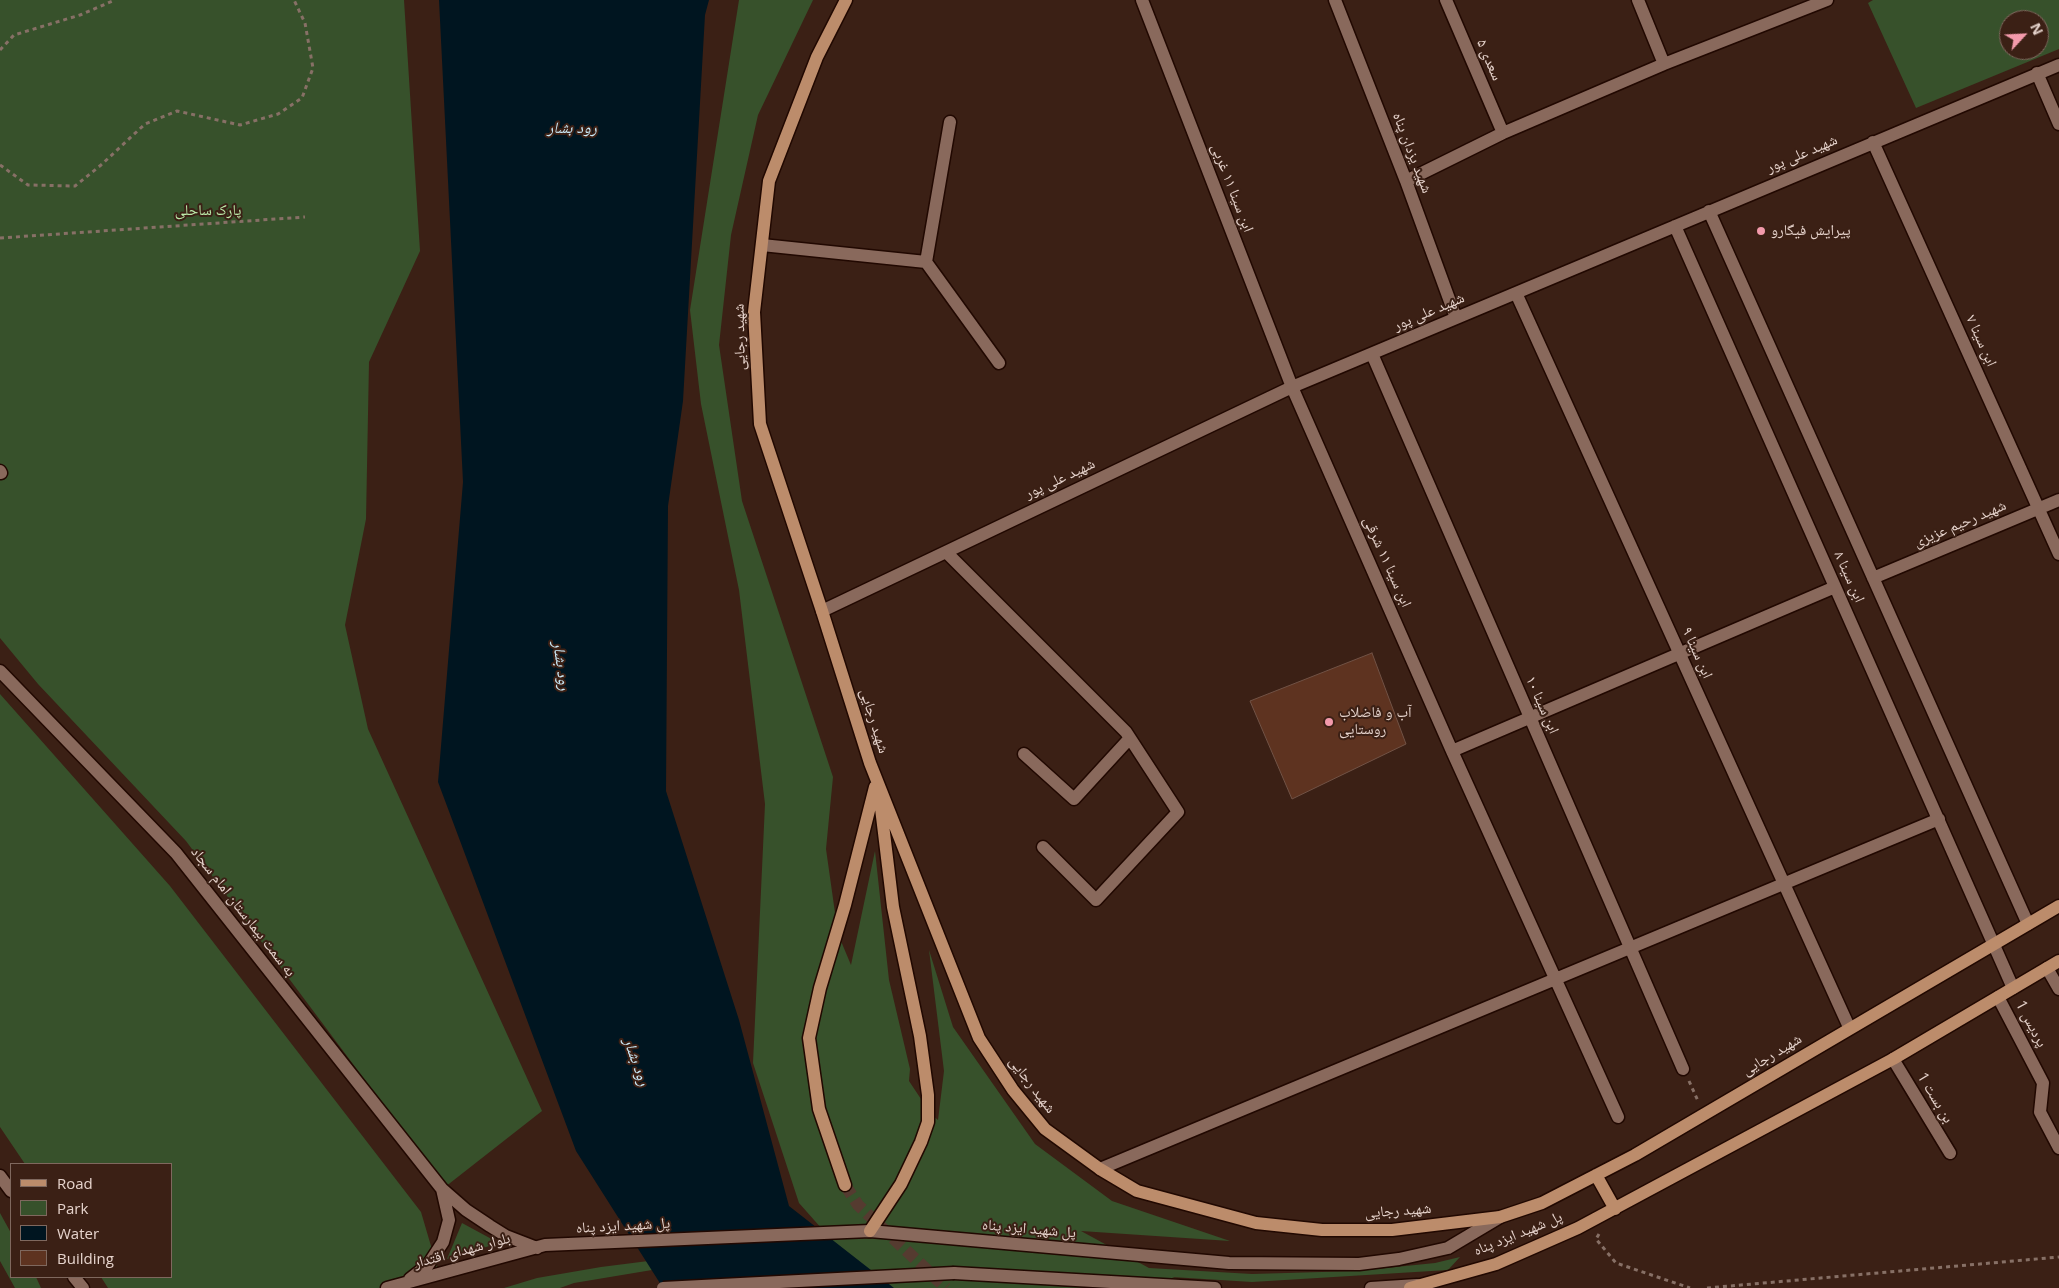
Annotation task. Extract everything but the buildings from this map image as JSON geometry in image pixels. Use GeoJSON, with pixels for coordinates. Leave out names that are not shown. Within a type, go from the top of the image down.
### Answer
{"type":"FeatureCollection","features":[{"type":"Feature","properties":{"kind":"main road","name":"شهید رجایی"},"geometry":{"type":"LineString","coordinates":[[846,0],[816,57],[769,181],[754,312],[760,424],[877,780],[979,1038],[1013,1090],[1045,1129],[1100,1169],[1137,1191],[1256,1223],[1322,1230],[1392,1230],[1500,1217],[1542,1203],[1705,1115],[1849,1027],[2059,906]]}},
{"type":"Feature","properties":{"kind":"main road"},"geometry":{"type":"LineString","coordinates":[[845,1185],[819,1109],[809,1038],[820,988],[846,905],[877,780]]}},
{"type":"Feature","properties":{"kind":"main road"},"geometry":{"type":"LineString","coordinates":[[870,1231],[901,1184],[921,1142],[928,1122],[928,1095],[920,1036],[893,907],[877,780]]}},
{"type":"Feature","properties":{"kind":"main road"},"geometry":{"type":"LineString","coordinates":[[1596,1175],[1615,1209],[1893,1059],[2059,961]]}},
{"type":"Feature","properties":{"kind":"main road","name":"پل شهید ایزد پناه"},"geometry":{"type":"LineString","coordinates":[[1413,1287],[1496,1264],[1578,1228],[1615,1209]]}},
{"type":"Feature","properties":{"kind":"street","name":"ابن سینا ۱۱ غربی"},"geometry":{"type":"LineString","coordinates":[[1142,0],[1292,387]]}},
{"type":"Feature","properties":{"kind":"street","name":"شهید یزدان پناه"},"geometry":{"type":"LineString","coordinates":[[1335,0],[1406,181],[1456,318]]}},
{"type":"Feature","properties":{"kind":"street","name":"سعدی ۵"},"geometry":{"type":"LineString","coordinates":[[1446,0],[1503,133]]}},
{"type":"Feature","properties":{"kind":"street"},"geometry":{"type":"LineString","coordinates":[[1638,0],[1664,64]]}},
{"type":"Feature","properties":{"kind":"street"},"geometry":{"type":"LineString","coordinates":[[1406,181],[1503,133],[1664,64],[1825,0]]}},
{"type":"Feature","properties":{"kind":"street","name":"شهید علی پور"},"geometry":{"type":"LineString","coordinates":[[822,610],[1292,387],[2059,65]]}},
{"type":"Feature","properties":{"kind":"street"},"geometry":{"type":"LineString","coordinates":[[2037,73],[2059,124]]}},
{"type":"Feature","properties":{"kind":"street"},"geometry":{"type":"LineString","coordinates":[[950,122],[926,262],[999,363]]}},
{"type":"Feature","properties":{"kind":"street","name":"ابن سینا ۷"},"geometry":{"type":"LineString","coordinates":[[1873,142],[2059,554]]}},
{"type":"Feature","properties":{"kind":"street","name":"ابن سینا ۸"},"geometry":{"type":"LineString","coordinates":[[1709,211],[2028,924]]}},
{"type":"Feature","properties":{"kind":"street","name":"ابن سینا ۸"},"geometry":{"type":"LineString","coordinates":[[1674,226],[2013,988]]}},
{"type":"Feature","properties":{"kind":"street"},"geometry":{"type":"LineString","coordinates":[[762,245],[926,262]]}},
{"type":"Feature","properties":{"kind":"street","name":"ابن سینا ۹"},"geometry":{"type":"LineString","coordinates":[[1516,293],[1849,1027]]}},
{"type":"Feature","properties":{"kind":"street","name":"ابن سینا ۱۰"},"geometry":{"type":"LineString","coordinates":[[1372,354],[1683,1069]]}},
{"type":"Feature","properties":{"kind":"street","name":"ابن سینا ۱۱ شرقی"},"geometry":{"type":"LineString","coordinates":[[1292,387],[1452,751],[1618,1118]]}},
{"type":"Feature","properties":{"kind":"street","name":"شهید رحیم عزیزی"},"geometry":{"type":"LineString","coordinates":[[1873,578],[2059,500]]}},
{"type":"Feature","properties":{"kind":"street"},"geometry":{"type":"LineString","coordinates":[[946,552],[1130,738],[1178,812],[1096,900],[1043,847]]}},
{"type":"Feature","properties":{"kind":"street"},"geometry":{"type":"LineString","coordinates":[[1452,751],[1836,587]]}},
{"type":"Feature","properties":{"kind":"street","name":"به سمت بیمارستان امام سجاد"},"geometry":{"type":"LineString","coordinates":[[0,671],[20,694],[176,853],[442,1189],[466,1210],[506,1236],[541,1247]]}},
{"type":"Feature","properties":{"kind":"street"},"geometry":{"type":"LineString","coordinates":[[1024,754],[1074,799],[1130,738]]}},
{"type":"Feature","properties":{"kind":"street"},"geometry":{"type":"LineString","coordinates":[[1100,1169],[1939,820]]}},
{"type":"Feature","properties":{"kind":"street"},"geometry":{"type":"LineString","coordinates":[[2047,968],[2059,989]]}},
{"type":"Feature","properties":{"kind":"street","name":"پردیس 1"},"geometry":{"type":"LineString","coordinates":[[1998,997],[2043,1083],[2040,1112],[2059,1148]]}},
{"type":"Feature","properties":{"kind":"street","name":"بن بست 1"},"geometry":{"type":"LineString","coordinates":[[1893,1059],[1950,1153]]}},
{"type":"Feature","properties":{"kind":"street"},"geometry":{"type":"LineString","coordinates":[[0,1176],[10,1190]]}},
{"type":"Feature","properties":{"kind":"street"},"geometry":{"type":"LineString","coordinates":[[406,1282],[428,1265],[443,1242],[449,1220],[442,1189]]}},
{"type":"Feature","properties":{"kind":"street","name":"پل شهید ایزد پناه"},"geometry":{"type":"LineString","coordinates":[[541,1247],[870,1231],[1229,1263],[1359,1264],[1398,1260],[1448,1248],[1500,1217]]}},
{"type":"Feature","properties":{"kind":"street","name":"بلوار شهدای اقتدار"},"geometry":{"type":"LineString","coordinates":[[387,1288],[541,1247]]}},
{"type":"Feature","properties":{"kind":"street"},"geometry":{"type":"LineString","coordinates":[[663,1288],[954,1273],[1215,1288]]}},
{"type":"Feature","properties":{"kind":"street"},"geometry":{"type":"LineString","coordinates":[[75,1278],[83,1288]]}},
{"type":"Feature","properties":{"kind":"street","name":"پل شهید ایزد پناه"},"geometry":{"type":"LineString","coordinates":[[1371,1288],[1413,1287]]}},
{"type":"Feature","properties":{"kind":"path"},"geometry":{"type":"LineString","coordinates":[[0,50],[14,36],[80,15],[115,0]]}},
{"type":"Feature","properties":{"kind":"path"},"geometry":{"type":"LineString","coordinates":[[0,164],[28,185],[75,186],[101,165],[145,124],[177,111],[240,125],[278,114],[302,98],[313,68],[305,23],[294,0]]}},
{"type":"Feature","properties":{"kind":"path"},"geometry":{"type":"LineString","coordinates":[[0,238],[305,217]]}},
{"type":"Feature","properties":{"kind":"path"},"geometry":{"type":"LineString","coordinates":[[1683,1069],[1705,1115]]}},
{"type":"Feature","properties":{"kind":"path"},"geometry":{"type":"LineString","coordinates":[[1601,1232],[1596,1239],[1616,1263],[1690,1288]]}},
{"type":"Feature","properties":{"kind":"path"},"geometry":{"type":"LineString","coordinates":[[1707,1288],[2059,1257]]}},
{"type":"Feature","properties":{"kind":"green space","name":"پارک ساحلی"},"geometry":{"type":"Polygon","coordinates":[[[0,0],[404,0],[420,251],[369,362],[366,519],[345,625],[368,729],[542,1111],[445,1187],[186,841],[38,684],[0,638],[0,0]]]}},
{"type":"Feature","properties":{"kind":"green space"},"geometry":{"type":"Polygon","coordinates":[[[739,0],[813,0],[758,115],[731,235],[719,345],[742,501],[833,777],[826,849],[838,934],[851,965],[875,851],[889,980],[910,1069],[909,1081],[931,1114],[938,1120],[944,1071],[929,950],[953,1027],[1035,1144],[1112,1201],[1230,1241],[1081,1231],[1149,1268],[1252,1274],[1356,1271],[1435,1263],[1460,1257],[1448,1270],[1252,1282],[1172,1277],[1199,1288],[881,1288],[676,1266],[574,1283],[560,1288],[504,1288],[537,1278],[601,1267],[830,1238],[799,1203],[753,1063],[765,804],[739,590],[701,404],[690,310],[739,0]]]}},
{"type":"Feature","properties":{"kind":"green space"},"geometry":{"type":"Polygon","coordinates":[[[1873,0],[2059,0],[2059,49],[2049,53],[2049,10],[1999,10],[1999,60],[2032,60],[1916,108],[1868,3],[1873,0]]]}},
{"type":"Feature","properties":{"kind":"green space"},"geometry":{"type":"Polygon","coordinates":[[[0,694],[170,886],[421,1212],[441,1280],[389,1288],[108,1288],[102,1278],[172,1278],[172,1163],[24,1163],[0,1127],[0,694]]]}},
{"type":"Feature","properties":{"kind":"green space"},"geometry":{"type":"Polygon","coordinates":[[[0,1213],[10,1231],[10,1278],[36,1278],[41,1288],[15,1288],[0,1261],[0,1213]]]}},
{"type":"Feature","properties":{"kind":"green space"},"geometry":{"type":"Polygon","coordinates":[[[462,1223],[499,1243],[447,1259],[462,1223]]]}},
{"type":"Feature","properties":{"kind":"water","name":"رود بشار"},"geometry":{"type":"Polygon","coordinates":[[[439,0],[709,0],[705,15],[683,401],[668,506],[666,791],[739,1020],[789,1206],[894,1288],[663,1288],[576,1151],[438,782],[463,482],[439,0]]]}},
{"type":"Feature","properties":{"kind":"tunnel"},"geometry":{"type":"LineString","coordinates":[[845,1185],[858,1205],[946,1288]]}},
{"type":"Feature","properties":{"kind":"place","name":"پیرایش فیگارو"},"geometry":{"type":"Point","coordinates":[1761,231]}},
{"type":"Feature","properties":{"kind":"place","name":"آب و فاضلاب روستایی"},"geometry":{"type":"Point","coordinates":[1329,722]}}]}
